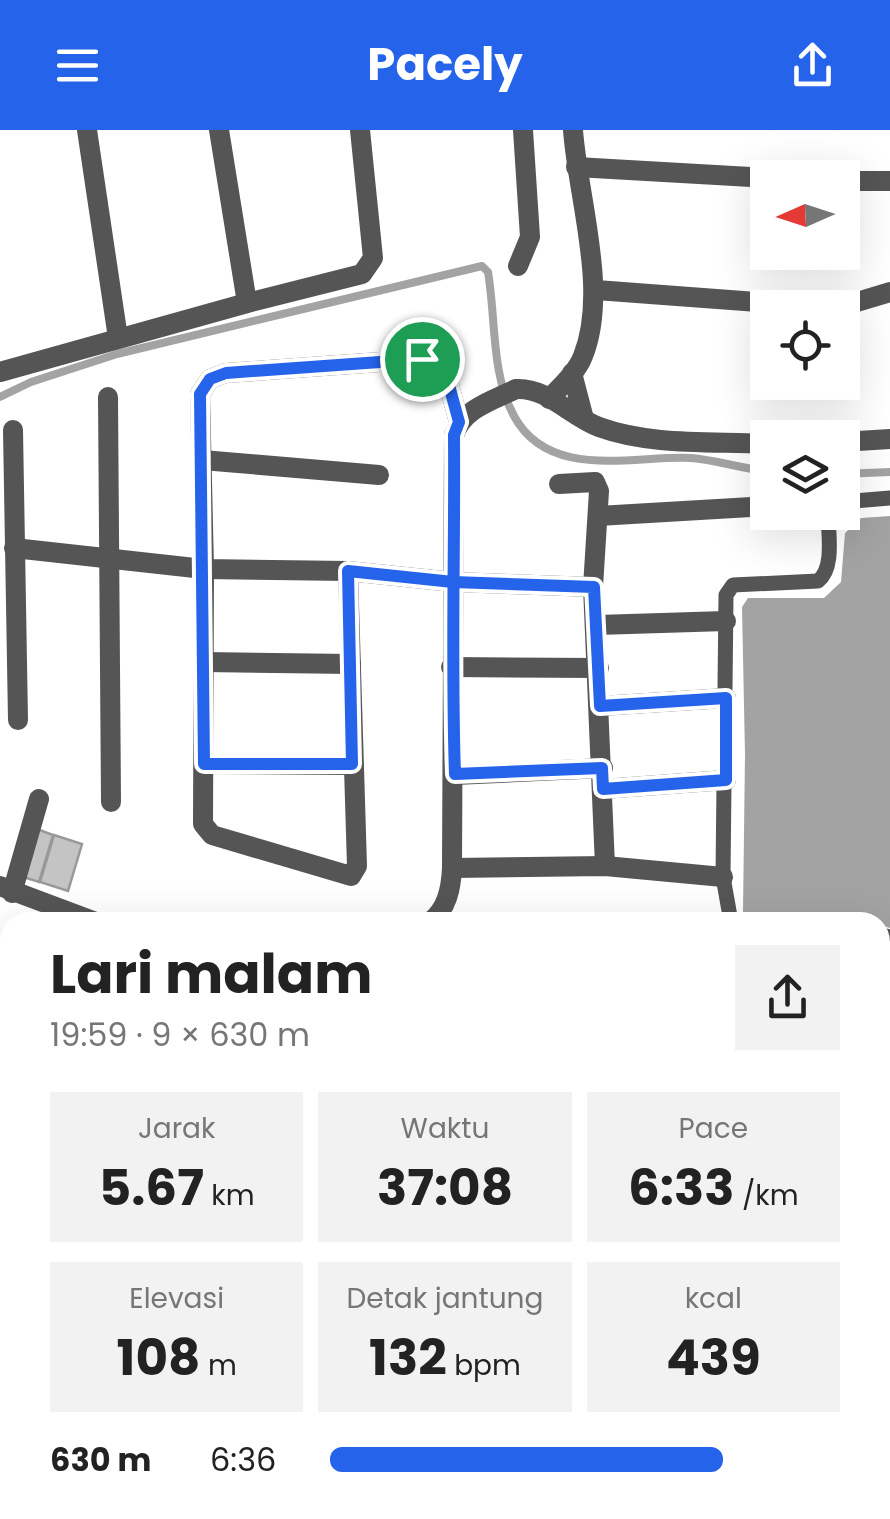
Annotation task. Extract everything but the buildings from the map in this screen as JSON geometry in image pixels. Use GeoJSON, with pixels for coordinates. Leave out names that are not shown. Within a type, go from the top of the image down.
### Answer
{"type":"FeatureCollection","features":[{"type":"Feature","properties":{"kind":"street"},"geometry":{"type":"LineString","coordinates":[[88,130],[118,338]]}},
{"type":"Feature","properties":{"kind":"street"},"geometry":{"type":"LineString","coordinates":[[219,130],[247,302]]}},
{"type":"Feature","properties":{"kind":"street"},"geometry":{"type":"LineString","coordinates":[[0,372],[247,302],[357,277],[368,270],[374,258],[360,130]]}},
{"type":"Feature","properties":{"kind":"street"},"geometry":{"type":"LineString","coordinates":[[518,266],[530,238],[524,130]]}},
{"type":"Feature","properties":{"kind":"street"},"geometry":{"type":"LineString","coordinates":[[549,399],[583,356],[596,290],[573,130]]}},
{"type":"Feature","properties":{"kind":"street"},"geometry":{"type":"LineString","coordinates":[[576,167],[750,177]]}},
{"type":"Feature","properties":{"kind":"street"},"geometry":{"type":"LineString","coordinates":[[860,181],[890,181]]}},
{"type":"Feature","properties":{"kind":"street"},"geometry":{"type":"LineString","coordinates":[[596,290],[826,307],[890,292]]}},
{"type":"Feature","properties":{"kind":"street"},"geometry":{"type":"LineString","coordinates":[[348,571],[357,866],[352,876],[206,832],[202,824],[204,570],[200,394],[210,379],[226,373],[422,359],[437,361],[444,367],[459,422]]}},
{"type":"Feature","properties":{"kind":"street"},"geometry":{"type":"LineString","coordinates":[[572,373],[584,419]]}},
{"type":"Feature","properties":{"kind":"street"},"geometry":{"type":"LineString","coordinates":[[438,912],[451,888],[452,868],[454,435],[459,422],[469,412],[516,389],[549,399],[596,426],[661,438],[750,443]]}},
{"type":"Feature","properties":{"kind":"street"},"geometry":{"type":"LineString","coordinates":[[108,397],[112,802]]}},
{"type":"Feature","properties":{"kind":"street"},"geometry":{"type":"LineString","coordinates":[[12,430],[18,720]]}},
{"type":"Feature","properties":{"kind":"street"},"geometry":{"type":"LineString","coordinates":[[860,441],[890,439]]}},
{"type":"Feature","properties":{"kind":"street"},"geometry":{"type":"LineString","coordinates":[[202,460],[379,475]]}},
{"type":"Feature","properties":{"kind":"street"},"geometry":{"type":"LineString","coordinates":[[559,484],[596,482],[599,490],[594,587],[604,866]]}},
{"type":"Feature","properties":{"kind":"street"},"geometry":{"type":"LineString","coordinates":[[860,500],[890,498]]}},
{"type":"Feature","properties":{"kind":"street"},"geometry":{"type":"LineString","coordinates":[[598,516],[750,507]]}},
{"type":"Feature","properties":{"kind":"street"},"geometry":{"type":"LineString","coordinates":[[729,912],[723,877],[726,595],[733,584],[824,577],[828,568],[828,530]]}},
{"type":"Feature","properties":{"kind":"street"},"geometry":{"type":"LineString","coordinates":[[14,548],[204,570],[348,571],[453,582],[594,587]]}},
{"type":"Feature","properties":{"kind":"street"},"geometry":{"type":"LineString","coordinates":[[596,625],[726,621]]}},
{"type":"Feature","properties":{"kind":"street"},"geometry":{"type":"LineString","coordinates":[[204,662],[351,664]]}},
{"type":"Feature","properties":{"kind":"street"},"geometry":{"type":"LineString","coordinates":[[451,667],[599,668]]}},
{"type":"Feature","properties":{"kind":"street"},"geometry":{"type":"LineString","coordinates":[[600,706],[726,698]]}},
{"type":"Feature","properties":{"kind":"street"},"geometry":{"type":"LineString","coordinates":[[204,764],[352,764]]}},
{"type":"Feature","properties":{"kind":"street"},"geometry":{"type":"LineString","coordinates":[[455,774],[726,780]]}},
{"type":"Feature","properties":{"kind":"street"},"geometry":{"type":"LineString","coordinates":[[39,799],[6,890],[68,912]]}},
{"type":"Feature","properties":{"kind":"street"},"geometry":{"type":"LineString","coordinates":[[452,868],[604,866],[723,877]]}},
{"type":"Feature","properties":{"kind":"shaded area"},"geometry":{"type":"Polygon","coordinates":[[[890,516],[890,912],[743,912],[742,607],[748,598],[824,598],[841,582],[845,533],[860,530],[860,519],[890,516]]]}},
{"type":"Feature","properties":{"kind":"waterway"},"geometry":{"type":"LineString","coordinates":[[0,397],[31,382],[117,354],[482,266],[488,272],[501,382],[514,416],[529,436],[548,450],[570,457],[619,461],[691,458],[750,468]]}},
{"type":"Feature","properties":{"kind":"waterway"},"geometry":{"type":"LineString","coordinates":[[860,473],[890,472]]}},
{"type":"Feature","properties":{"kind":"route"},"geometry":{"type":"LineString","coordinates":[[422,359],[226,373],[210,379],[200,394],[204,764],[352,764],[348,571],[453,582],[594,587],[600,706],[726,698],[726,780],[603,789],[602,768],[455,774],[451,667],[453,582],[454,435],[459,422],[444,367],[437,361],[422,359]]}}]}
